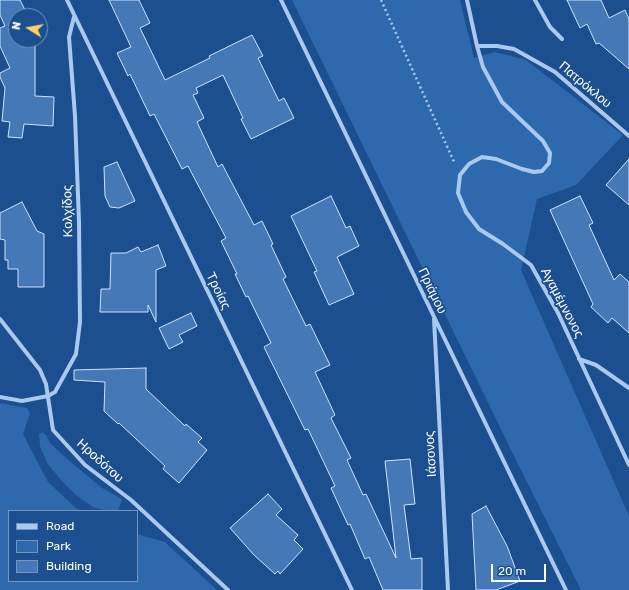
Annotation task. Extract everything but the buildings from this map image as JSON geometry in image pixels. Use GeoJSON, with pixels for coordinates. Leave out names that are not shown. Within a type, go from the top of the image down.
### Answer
{"type":"FeatureCollection","features":[{"type":"Feature","properties":{"kind":"street","name":"Τροίας"},"geometry":{"type":"LineString","coordinates":[[67,0],[352,590]]}},
{"type":"Feature","properties":{"kind":"street","name":"Πριάμου"},"geometry":{"type":"LineString","coordinates":[[281,0],[566,590]]}},
{"type":"Feature","properties":{"kind":"street"},"geometry":{"type":"LineString","coordinates":[[460,175],[469,164],[482,157],[496,159],[534,172],[542,171],[549,163],[550,153],[542,141],[502,102],[483,66],[467,0]]}},
{"type":"Feature","properties":{"kind":"street"},"geometry":{"type":"LineString","coordinates":[[535,0],[550,27],[562,39]]}},
{"type":"Feature","properties":{"kind":"street","name":"Κολχίδος"},"geometry":{"type":"LineString","coordinates":[[48,396],[55,392],[76,354],[80,322],[79,222],[75,124],[69,37],[75,16]]}},
{"type":"Feature","properties":{"kind":"street","name":"Πατρόκλου"},"geometry":{"type":"LineString","coordinates":[[477,46],[496,46],[514,49],[555,72],[629,136]]}},
{"type":"Feature","properties":{"kind":"street","name":"Αγαμέμνονος"},"geometry":{"type":"LineString","coordinates":[[460,175],[458,193],[466,212],[479,229],[503,244],[531,265],[558,313],[629,465]]}},
{"type":"Feature","properties":{"kind":"street","name":"Ιάσονος"},"geometry":{"type":"LineString","coordinates":[[434,317],[448,590]]}},
{"type":"Feature","properties":{"kind":"street","name":"Ηροδότου"},"geometry":{"type":"LineString","coordinates":[[0,319],[40,370],[46,384],[53,430],[58,436],[85,465],[131,500],[228,590]]}},
{"type":"Feature","properties":{"kind":"street"},"geometry":{"type":"LineString","coordinates":[[579,359],[596,365],[629,388]]}},
{"type":"Feature","properties":{"kind":"street"},"geometry":{"type":"LineString","coordinates":[[0,396],[22,401],[48,396]]}},
{"type":"Feature","properties":{"kind":"path"},"geometry":{"type":"LineString","coordinates":[[381,0],[460,175]]}},
{"type":"Feature","properties":{"kind":"green space"},"geometry":{"type":"Polygon","coordinates":[[[292,0],[460,0],[474,58],[495,52],[526,60],[623,135],[576,185],[537,199],[521,270],[629,516],[629,590],[581,590],[514,456],[292,0]]]}},
{"type":"Feature","properties":{"kind":"green space"},"geometry":{"type":"Polygon","coordinates":[[[0,403],[27,408],[30,413],[23,434],[48,482],[78,510],[8,510],[8,582],[138,582],[138,534],[165,542],[217,590],[0,590],[0,403]]]}},
{"type":"Feature","properties":{"kind":"green space"},"geometry":{"type":"Polygon","coordinates":[[[42,432],[46,435],[50,443],[66,458],[102,488],[120,498],[122,500],[118,510],[104,510],[93,507],[76,495],[47,463],[40,446],[39,434],[42,432]]]}}]}
